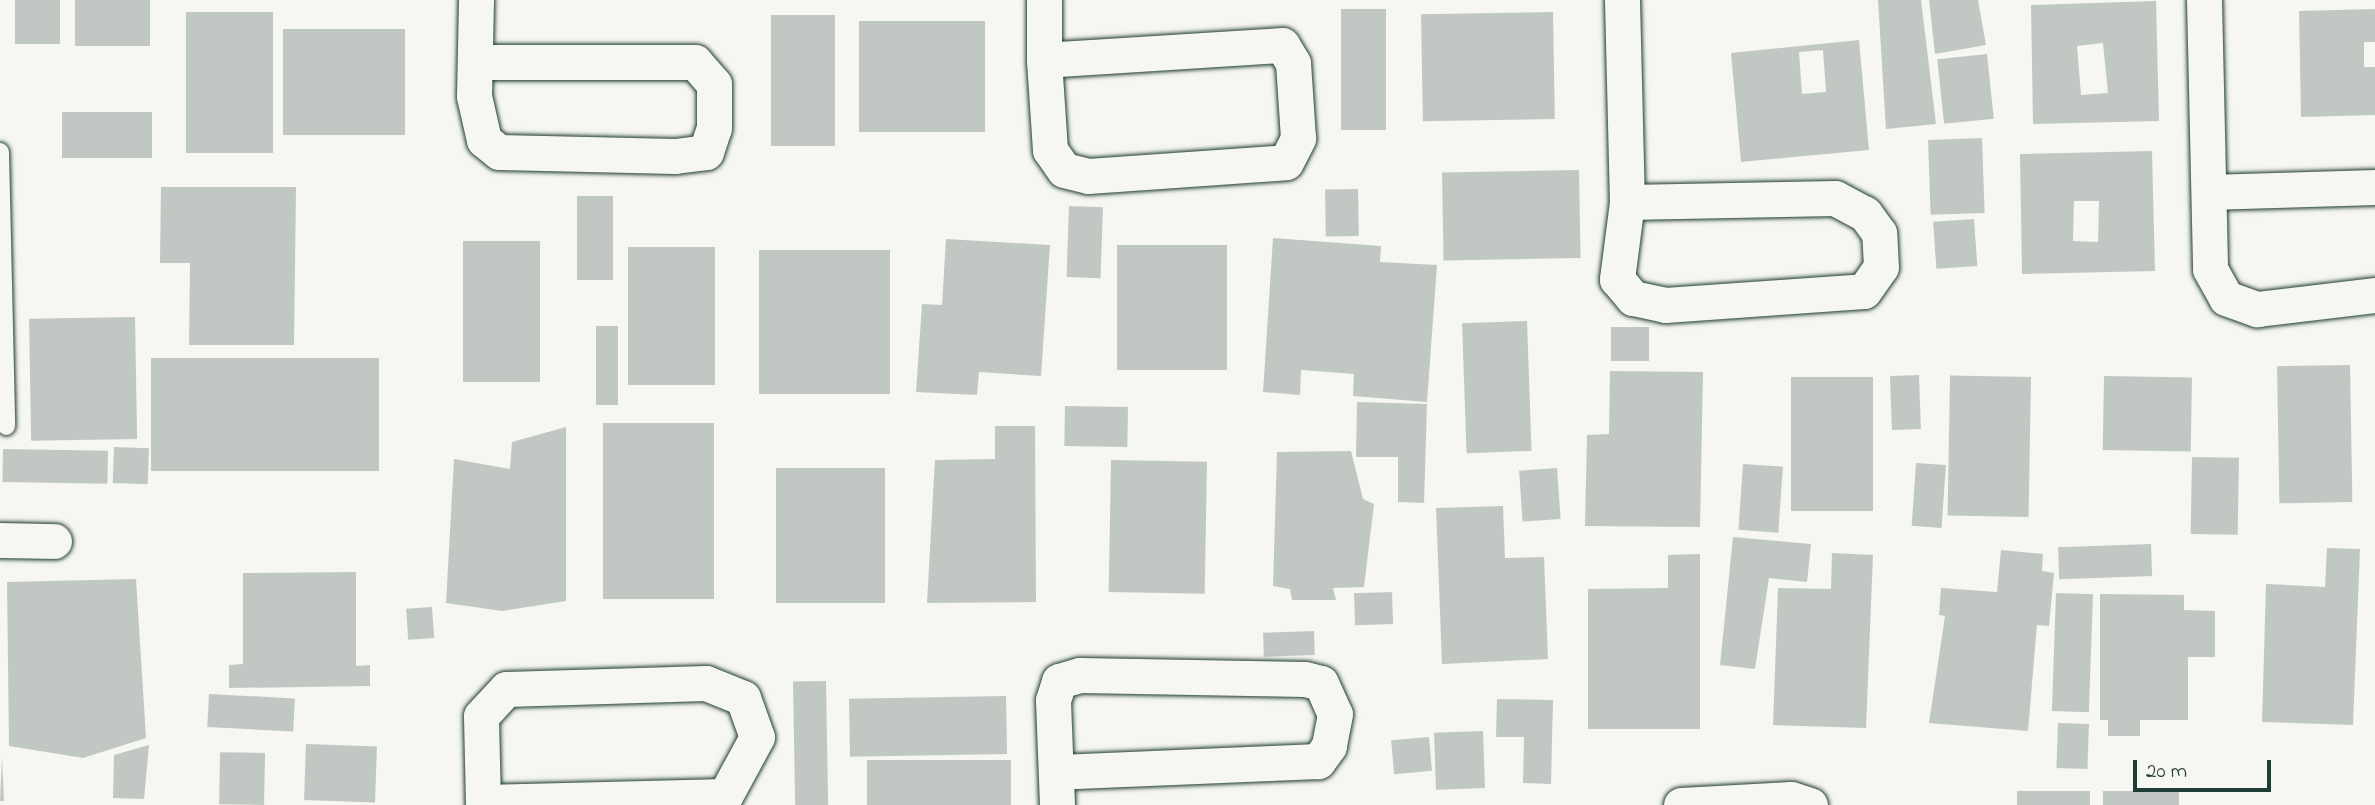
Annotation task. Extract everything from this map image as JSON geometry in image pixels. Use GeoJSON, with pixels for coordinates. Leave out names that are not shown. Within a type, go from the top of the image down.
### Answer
{"type":"FeatureCollection","features":[{"type":"Feature","properties":{"kind":"street"},"geometry":{"type":"LineString","coordinates":[[476,0],[477,62],[474,96],[484,140],[499,152],[675,156],[706,152],[714,128],[714,84],[695,62],[477,62]]}},
{"type":"Feature","properties":{"kind":"street"},"geometry":{"type":"LineString","coordinates":[[1044,0],[1044,60],[1050,150],[1064,170],[1088,176],[1286,162],[1298,138],[1293,63],[1282,45],[1044,60]]}},
{"type":"Feature","properties":{"kind":"street"},"geometry":{"type":"LineString","coordinates":[[1622,0],[1627,202],[1617,279],[1633,298],[1665,305],[1864,291],[1881,267],[1879,233],[1865,214],[1835,198],[1627,202]]}},
{"type":"Feature","properties":{"kind":"street"},"geometry":{"type":"LineString","coordinates":[[2204,0],[2210,269],[2226,298],[2257,309],[2375,295]]}},
{"type":"Feature","properties":{"kind":"street"},"geometry":{"type":"LineString","coordinates":[[2209,192],[2375,187]]}},
{"type":"Feature","properties":{"kind":"street"},"geometry":{"type":"LineString","coordinates":[[0,540],[54,541]]}},
{"type":"Feature","properties":{"kind":"street"},"geometry":{"type":"LineString","coordinates":[[1080,675],[1305,679],[1321,682],[1335,714],[1329,746],[1318,761],[1058,789],[1053,700],[1059,681],[1080,675]]}},
{"type":"Feature","properties":{"kind":"street"},"geometry":{"type":"LineString","coordinates":[[706,683],[743,698],[757,737],[725,796],[483,804],[481,716],[506,689],[706,683]]}},
{"type":"Feature","properties":{"kind":"street"},"geometry":{"type":"LineString","coordinates":[[1681,805],[1791,799],[1810,805]]}},
{"type":"Feature","properties":{"kind":"lane"},"geometry":{"type":"LineString","coordinates":[[0,152],[6,426]]}},
{"type":"Feature","properties":{"kind":"building"},"geometry":{"type":"Polygon","coordinates":[[[15,0],[60,0],[60,44],[15,44],[15,0]]]}},
{"type":"Feature","properties":{"kind":"building"},"geometry":{"type":"Polygon","coordinates":[[[75,0],[150,0],[150,46],[75,46],[75,0]]]}},
{"type":"Feature","properties":{"kind":"building"},"geometry":{"type":"Polygon","coordinates":[[[1878,0],[1921,0],[1936,124],[1886,129],[1878,0]]]}},
{"type":"Feature","properties":{"kind":"building"},"geometry":{"type":"Polygon","coordinates":[[[1929,0],[1978,0],[1986,45],[1935,54],[1929,0]]]}},
{"type":"Feature","properties":{"kind":"building"},"geometry":{"type":"Polygon","coordinates":[[[2156,1],[2159,121],[2033,124],[2031,5],[2156,1]],[[2103,43],[2077,46],[2081,95],[2108,93],[2103,43]]]}},
{"type":"Feature","properties":{"kind":"building"},"geometry":{"type":"Polygon","coordinates":[[[1341,9],[1386,9],[1386,130],[1341,130],[1341,9]]]}},
{"type":"Feature","properties":{"kind":"building"},"geometry":{"type":"Polygon","coordinates":[[[2375,9],[2375,42],[2364,42],[2364,67],[2375,67],[2375,115],[2301,117],[2299,11],[2375,9]]]}},
{"type":"Feature","properties":{"kind":"building"},"geometry":{"type":"Polygon","coordinates":[[[186,12],[273,12],[273,153],[186,153],[186,12]]]}},
{"type":"Feature","properties":{"kind":"building"},"geometry":{"type":"Polygon","coordinates":[[[1553,12],[1555,119],[1423,121],[1421,14],[1553,12]]]}},
{"type":"Feature","properties":{"kind":"building"},"geometry":{"type":"Polygon","coordinates":[[[771,15],[835,15],[835,146],[771,146],[771,15]]]}},
{"type":"Feature","properties":{"kind":"building"},"geometry":{"type":"Polygon","coordinates":[[[859,21],[985,21],[985,132],[859,132],[859,21]]]}},
{"type":"Feature","properties":{"kind":"building"},"geometry":{"type":"Polygon","coordinates":[[[283,29],[405,29],[405,135],[283,135],[283,29]]]}},
{"type":"Feature","properties":{"kind":"building"},"geometry":{"type":"Polygon","coordinates":[[[1859,40],[1869,150],[1741,162],[1731,53],[1859,40]],[[1823,50],[1799,52],[1802,94],[1826,92],[1823,50]]]}},
{"type":"Feature","properties":{"kind":"building"},"geometry":{"type":"Polygon","coordinates":[[[1987,54],[1994,119],[1944,124],[1937,59],[1987,54]]]}},
{"type":"Feature","properties":{"kind":"building"},"geometry":{"type":"Polygon","coordinates":[[[62,112],[152,112],[152,158],[62,158],[62,112]]]}},
{"type":"Feature","properties":{"kind":"building"},"geometry":{"type":"Polygon","coordinates":[[[1982,138],[1985,213],[1931,215],[1928,140],[1982,138]]]}},
{"type":"Feature","properties":{"kind":"building"},"geometry":{"type":"Polygon","coordinates":[[[2152,151],[2155,271],[2022,274],[2020,154],[2152,151]],[[2074,201],[2073,241],[2098,242],[2099,201],[2074,201]]]}},
{"type":"Feature","properties":{"kind":"building"},"geometry":{"type":"Polygon","coordinates":[[[1579,170],[1581,258],[1444,260],[1442,172],[1579,170]]]}},
{"type":"Feature","properties":{"kind":"building"},"geometry":{"type":"Polygon","coordinates":[[[161,187],[296,187],[294,345],[189,345],[190,263],[160,263],[161,187]]]}},
{"type":"Feature","properties":{"kind":"building"},"geometry":{"type":"Polygon","coordinates":[[[1358,189],[1359,236],[1326,237],[1325,190],[1358,189]]]}},
{"type":"Feature","properties":{"kind":"building"},"geometry":{"type":"Polygon","coordinates":[[[577,196],[613,196],[613,280],[577,280],[577,196]]]}},
{"type":"Feature","properties":{"kind":"building"},"geometry":{"type":"Polygon","coordinates":[[[1069,206],[1103,207],[1101,278],[1067,277],[1069,206]]]}},
{"type":"Feature","properties":{"kind":"building"},"geometry":{"type":"Polygon","coordinates":[[[1974,219],[1977,266],[1936,269],[1933,222],[1974,219]]]}},
{"type":"Feature","properties":{"kind":"building"},"geometry":{"type":"Polygon","coordinates":[[[1273,238],[1381,246],[1380,262],[1437,265],[1427,402],[1353,396],[1354,374],[1301,370],[1300,395],[1263,392],[1273,238]]]}},
{"type":"Feature","properties":{"kind":"building"},"geometry":{"type":"Polygon","coordinates":[[[946,239],[1050,245],[1041,376],[979,372],[977,395],[916,392],[922,304],[942,305],[946,239]]]}},
{"type":"Feature","properties":{"kind":"building"},"geometry":{"type":"Polygon","coordinates":[[[463,241],[540,241],[540,382],[463,382],[463,241]]]}},
{"type":"Feature","properties":{"kind":"building"},"geometry":{"type":"Polygon","coordinates":[[[1117,245],[1227,245],[1227,370],[1117,370],[1117,245]]]}},
{"type":"Feature","properties":{"kind":"building"},"geometry":{"type":"Polygon","coordinates":[[[628,247],[715,247],[715,385],[628,385],[628,247]]]}},
{"type":"Feature","properties":{"kind":"building"},"geometry":{"type":"Polygon","coordinates":[[[759,250],[890,250],[890,394],[759,394],[759,250]]]}},
{"type":"Feature","properties":{"kind":"building"},"geometry":{"type":"Polygon","coordinates":[[[135,317],[137,439],[31,441],[29,319],[135,317]]]}},
{"type":"Feature","properties":{"kind":"building"},"geometry":{"type":"Polygon","coordinates":[[[1527,321],[1532,451],[1467,453],[1462,323],[1527,321]]]}},
{"type":"Feature","properties":{"kind":"building"},"geometry":{"type":"Polygon","coordinates":[[[596,326],[618,326],[618,405],[596,405],[596,326]]]}},
{"type":"Feature","properties":{"kind":"building"},"geometry":{"type":"Polygon","coordinates":[[[1611,327],[1649,327],[1649,361],[1611,361],[1611,327]]]}},
{"type":"Feature","properties":{"kind":"building"},"geometry":{"type":"Polygon","coordinates":[[[151,358],[379,358],[379,471],[151,471],[151,358]]]}},
{"type":"Feature","properties":{"kind":"building"},"geometry":{"type":"Polygon","coordinates":[[[2350,365],[2352,502],[2279,503],[2277,366],[2350,365]]]}},
{"type":"Feature","properties":{"kind":"building"},"geometry":{"type":"Polygon","coordinates":[[[1610,371],[1703,372],[1700,527],[1585,526],[1587,435],[1609,434],[1610,371]]]}},
{"type":"Feature","properties":{"kind":"building"},"geometry":{"type":"Polygon","coordinates":[[[1919,375],[1921,429],[1892,430],[1890,376],[1919,375]]]}},
{"type":"Feature","properties":{"kind":"building"},"geometry":{"type":"Polygon","coordinates":[[[1950,376],[2031,377],[2029,517],[1948,516],[1950,376]]]}},
{"type":"Feature","properties":{"kind":"building"},"geometry":{"type":"Polygon","coordinates":[[[2104,376],[2192,378],[2191,452],[2103,450],[2104,376]]]}},
{"type":"Feature","properties":{"kind":"building"},"geometry":{"type":"Polygon","coordinates":[[[1791,377],[1873,377],[1873,511],[1791,511],[1791,377]]]}},
{"type":"Feature","properties":{"kind":"building"},"geometry":{"type":"Polygon","coordinates":[[[1357,402],[1427,404],[1424,503],[1398,502],[1398,457],[1356,457],[1357,402]]]}},
{"type":"Feature","properties":{"kind":"building"},"geometry":{"type":"Polygon","coordinates":[[[1065,406],[1128,407],[1127,447],[1064,446],[1065,406]]]}},
{"type":"Feature","properties":{"kind":"building"},"geometry":{"type":"Polygon","coordinates":[[[603,423],[714,423],[714,599],[603,599],[603,423]]]}},
{"type":"Feature","properties":{"kind":"building"},"geometry":{"type":"Polygon","coordinates":[[[995,426],[1035,426],[1036,602],[927,603],[935,460],[995,459],[995,426]]]}},
{"type":"Feature","properties":{"kind":"building"},"geometry":{"type":"Polygon","coordinates":[[[566,427],[566,601],[502,611],[446,603],[454,459],[510,469],[512,442],[566,427]]]}},
{"type":"Feature","properties":{"kind":"building"},"geometry":{"type":"Polygon","coordinates":[[[114,447],[149,448],[148,484],[113,483],[114,447]]]}},
{"type":"Feature","properties":{"kind":"building"},"geometry":{"type":"Polygon","coordinates":[[[3,449],[108,451],[107,484],[2,482],[3,449]]]}},
{"type":"Feature","properties":{"kind":"building"},"geometry":{"type":"Polygon","coordinates":[[[1351,451],[1363,499],[1374,504],[1364,587],[1333,588],[1336,600],[1292,600],[1290,589],[1273,586],[1277,452],[1351,451]]]}},
{"type":"Feature","properties":{"kind":"building"},"geometry":{"type":"Polygon","coordinates":[[[2192,457],[2239,458],[2238,535],[2191,534],[2192,457]]]}},
{"type":"Feature","properties":{"kind":"building"},"geometry":{"type":"Polygon","coordinates":[[[1111,460],[1207,462],[1205,594],[1109,592],[1111,460]]]}},
{"type":"Feature","properties":{"kind":"building"},"geometry":{"type":"Polygon","coordinates":[[[1916,463],[1946,465],[1942,528],[1912,526],[1916,463]]]}},
{"type":"Feature","properties":{"kind":"building"},"geometry":{"type":"Polygon","coordinates":[[[1743,464],[1783,467],[1778,533],[1738,530],[1743,464]]]}},
{"type":"Feature","properties":{"kind":"building"},"geometry":{"type":"Polygon","coordinates":[[[776,468],[885,468],[885,603],[776,603],[776,468]]]}},
{"type":"Feature","properties":{"kind":"building"},"geometry":{"type":"Polygon","coordinates":[[[1557,468],[1561,519],[1523,522],[1519,471],[1557,468]]]}},
{"type":"Feature","properties":{"kind":"building"},"geometry":{"type":"Polygon","coordinates":[[[1503,506],[1505,558],[1544,557],[1548,659],[1442,664],[1436,508],[1503,506]]]}},
{"type":"Feature","properties":{"kind":"building"},"geometry":{"type":"Polygon","coordinates":[[[1733,537],[1811,544],[1807,582],[1769,578],[1755,669],[1720,665],[1733,537]]]}},
{"type":"Feature","properties":{"kind":"building"},"geometry":{"type":"Polygon","coordinates":[[[2151,544],[2152,576],[2059,579],[2058,547],[2151,544]]]}},
{"type":"Feature","properties":{"kind":"building"},"geometry":{"type":"Polygon","coordinates":[[[2327,548],[2360,549],[2353,725],[2262,722],[2266,584],[2325,587],[2327,548]]]}},
{"type":"Feature","properties":{"kind":"building"},"geometry":{"type":"Polygon","coordinates":[[[2001,550],[2043,554],[2042,571],[2054,573],[2049,626],[2037,625],[2028,731],[1929,723],[1945,616],[1939,615],[1941,588],[1997,592],[2001,550]]]}},
{"type":"Feature","properties":{"kind":"building"},"geometry":{"type":"Polygon","coordinates":[[[1832,553],[1873,555],[1866,728],[1773,725],[1778,588],[1831,589],[1832,553]]]}},
{"type":"Feature","properties":{"kind":"building"},"geometry":{"type":"Polygon","coordinates":[[[1700,554],[1700,729],[1588,729],[1588,589],[1668,588],[1668,555],[1700,554]]]}},
{"type":"Feature","properties":{"kind":"building"},"geometry":{"type":"Polygon","coordinates":[[[356,572],[356,666],[370,665],[370,686],[229,688],[229,665],[243,664],[243,573],[356,572]]]}},
{"type":"Feature","properties":{"kind":"building"},"geometry":{"type":"Polygon","coordinates":[[[136,579],[146,738],[83,758],[9,746],[7,582],[136,579]]]}},
{"type":"Feature","properties":{"kind":"building"},"geometry":{"type":"Polygon","coordinates":[[[1392,592],[1393,624],[1355,625],[1354,593],[1392,592]]]}},
{"type":"Feature","properties":{"kind":"building"},"geometry":{"type":"Polygon","coordinates":[[[2056,593],[2093,594],[2089,712],[2052,711],[2056,593]]]}},
{"type":"Feature","properties":{"kind":"building"},"geometry":{"type":"Polygon","coordinates":[[[2100,594],[2184,595],[2184,610],[2215,611],[2215,657],[2188,657],[2188,720],[2140,720],[2140,736],[2108,736],[2108,720],[2100,720],[2100,594]]]}},
{"type":"Feature","properties":{"kind":"building"},"geometry":{"type":"Polygon","coordinates":[[[432,607],[434,638],[408,640],[406,609],[432,607]]]}},
{"type":"Feature","properties":{"kind":"building"},"geometry":{"type":"Polygon","coordinates":[[[1314,631],[1315,655],[1264,657],[1263,633],[1314,631]]]}},
{"type":"Feature","properties":{"kind":"building"},"geometry":{"type":"Polygon","coordinates":[[[826,681],[828,805],[795,805],[793,682],[826,681]]]}},
{"type":"Feature","properties":{"kind":"building"},"geometry":{"type":"Polygon","coordinates":[[[209,694],[295,699],[293,731],[207,727],[209,694]]]}},
{"type":"Feature","properties":{"kind":"building"},"geometry":{"type":"Polygon","coordinates":[[[1006,696],[1007,754],[850,757],[849,699],[1006,696]]]}},
{"type":"Feature","properties":{"kind":"building"},"geometry":{"type":"Polygon","coordinates":[[[1497,699],[1553,700],[1551,784],[1523,783],[1524,737],[1496,737],[1497,699]]]}},
{"type":"Feature","properties":{"kind":"building"},"geometry":{"type":"Polygon","coordinates":[[[2058,723],[2089,724],[2087,769],[2056,768],[2058,723]]]}},
{"type":"Feature","properties":{"kind":"building"},"geometry":{"type":"Polygon","coordinates":[[[1483,731],[1485,788],[1436,790],[1434,733],[1483,731]]]}},
{"type":"Feature","properties":{"kind":"building"},"geometry":{"type":"Polygon","coordinates":[[[1429,737],[1432,771],[1394,774],[1391,740],[1429,737]]]}},
{"type":"Feature","properties":{"kind":"building"},"geometry":{"type":"Polygon","coordinates":[[[306,744],[377,746],[375,802],[304,800],[306,744]]]}},
{"type":"Feature","properties":{"kind":"building"},"geometry":{"type":"Polygon","coordinates":[[[149,745],[144,799],[113,798],[114,755],[149,745]]]}},
{"type":"Feature","properties":{"kind":"building"},"geometry":{"type":"Polygon","coordinates":[[[220,752],[265,753],[264,805],[219,804],[220,752]]]}},
{"type":"Feature","properties":{"kind":"building"},"geometry":{"type":"Polygon","coordinates":[[[2,757],[4,801],[0,801],[2,757]]]}},
{"type":"Feature","properties":{"kind":"building"},"geometry":{"type":"Polygon","coordinates":[[[867,760],[1011,760],[1011,805],[867,805],[867,760]]]}},
{"type":"Feature","properties":{"kind":"building"},"geometry":{"type":"Polygon","coordinates":[[[2017,791],[2090,791],[2090,805],[2017,805],[2017,791]]]}},
{"type":"Feature","properties":{"kind":"building"},"geometry":{"type":"Polygon","coordinates":[[[2103,791],[2179,791],[2179,805],[2103,805],[2103,791]]]}}]}
